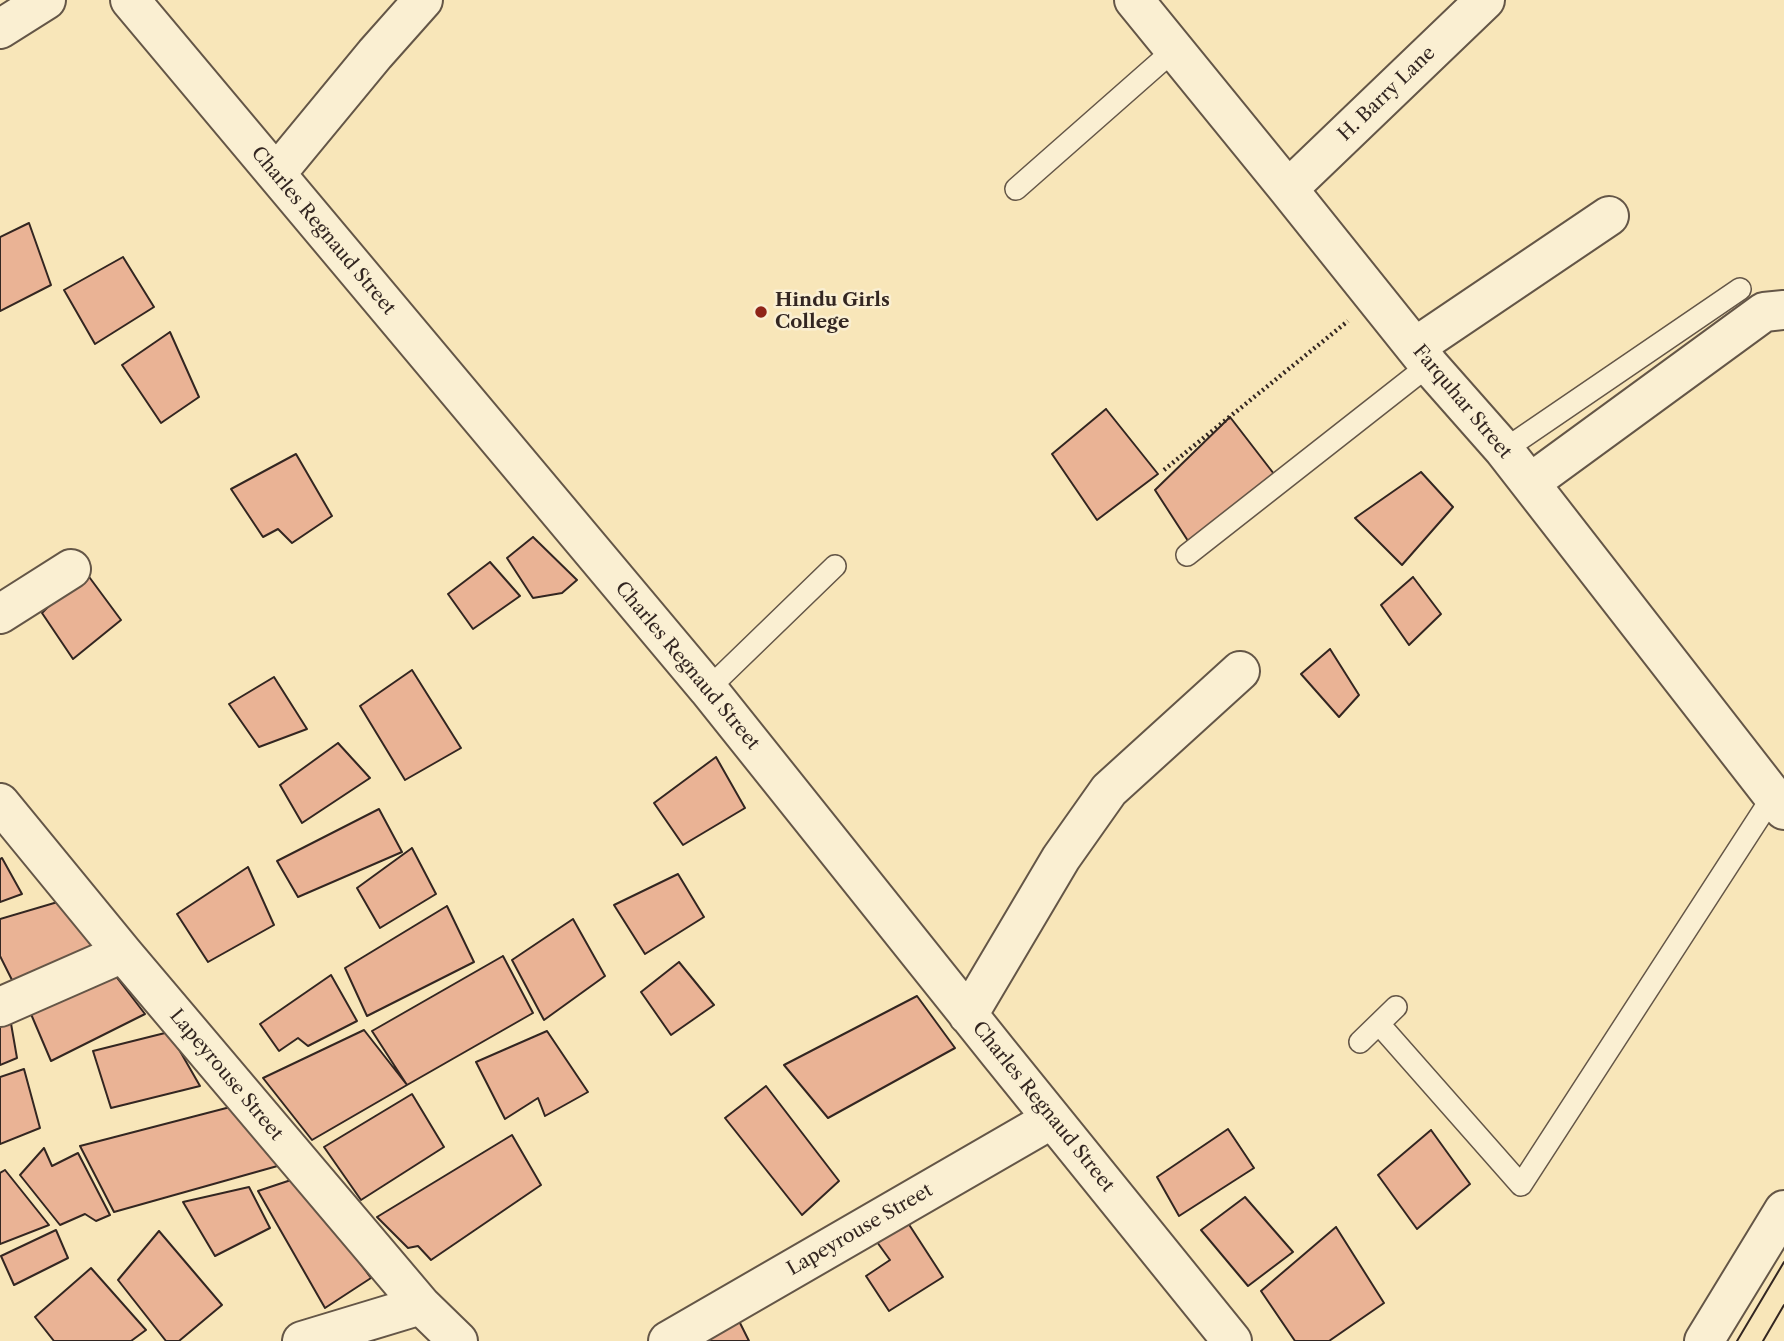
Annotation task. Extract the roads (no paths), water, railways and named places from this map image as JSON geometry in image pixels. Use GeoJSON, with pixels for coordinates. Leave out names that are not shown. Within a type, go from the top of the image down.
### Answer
{"type":"FeatureCollection","features":[{"type":"Feature","properties":{"kind":"street"},"geometry":{"type":"LineString","coordinates":[[0,29],[46,0]]}},
{"type":"Feature","properties":{"kind":"street","name":"Charles Regnaud Street"},"geometry":{"type":"LineString","coordinates":[[130,0],[708,689],[1232,1341]]}},
{"type":"Feature","properties":{"kind":"street"},"geometry":{"type":"LineString","coordinates":[[276,174],[423,0]]}},
{"type":"Feature","properties":{"kind":"street","name":"Farquhar Street"},"geometry":{"type":"LineString","coordinates":[[1134,0],[1422,356],[1504,450],[1778,803]]}},
{"type":"Feature","properties":{"kind":"street","name":"H. Barry Lane"},"geometry":{"type":"LineString","coordinates":[[1288,189],[1485,0]]}},
{"type":"Feature","properties":{"kind":"street"},"geometry":{"type":"LineString","coordinates":[[1422,356],[1609,215]]}},
{"type":"Feature","properties":{"kind":"street"},"geometry":{"type":"LineString","coordinates":[[1530,483],[1764,312],[1784,310]]}},
{"type":"Feature","properties":{"kind":"street"},"geometry":{"type":"LineString","coordinates":[[0,614],[71,569]]}},
{"type":"Feature","properties":{"kind":"street"},"geometry":{"type":"LineString","coordinates":[[968,1015],[1061,858],[1109,790],[1240,671]]}},
{"type":"Feature","properties":{"kind":"street","name":"Lapeyrouse Street"},"geometry":{"type":"LineString","coordinates":[[0,803],[123,953],[421,1305],[458,1341]]}},
{"type":"Feature","properties":{"kind":"street"},"geometry":{"type":"LineString","coordinates":[[0,1007],[123,953]]}},
{"type":"Feature","properties":{"kind":"street","name":"Lapeyrouse Street"},"geometry":{"type":"LineString","coordinates":[[668,1341],[1052,1119]]}},
{"type":"Feature","properties":{"kind":"street"},"geometry":{"type":"LineString","coordinates":[[1704,1341],[1784,1210]]}},
{"type":"Feature","properties":{"kind":"street"},"geometry":{"type":"LineString","coordinates":[[302,1341],[421,1305]]}},
{"type":"Feature","properties":{"kind":"lane"},"geometry":{"type":"LineString","coordinates":[[1016,189],[1175,49]]}},
{"type":"Feature","properties":{"kind":"lane"},"geometry":{"type":"LineString","coordinates":[[1504,450],[1740,289]]}},
{"type":"Feature","properties":{"kind":"lane"},"geometry":{"type":"LineString","coordinates":[[1187,555],[1422,356]]}},
{"type":"Feature","properties":{"kind":"lane"},"geometry":{"type":"LineString","coordinates":[[708,689],[835,566]]}},
{"type":"Feature","properties":{"kind":"lane"},"geometry":{"type":"LineString","coordinates":[[1379,1024],[1521,1185],[1778,803]]}},
{"type":"Feature","properties":{"kind":"lane"},"geometry":{"type":"LineString","coordinates":[[1360,1042],[1396,1007]]}},
{"type":"Feature","properties":{"kind":"tram line"},"geometry":{"type":"LineString","coordinates":[[1737,1341],[1784,1262]]}},
{"type":"Feature","properties":{"kind":"tram line"},"geometry":{"type":"LineString","coordinates":[[1763,1341],[1784,1305]]}},
{"type":"Feature","properties":{"kind":"place","name":"Hindu Girls College"},"geometry":{"type":"Point","coordinates":[761,312]}}]}
